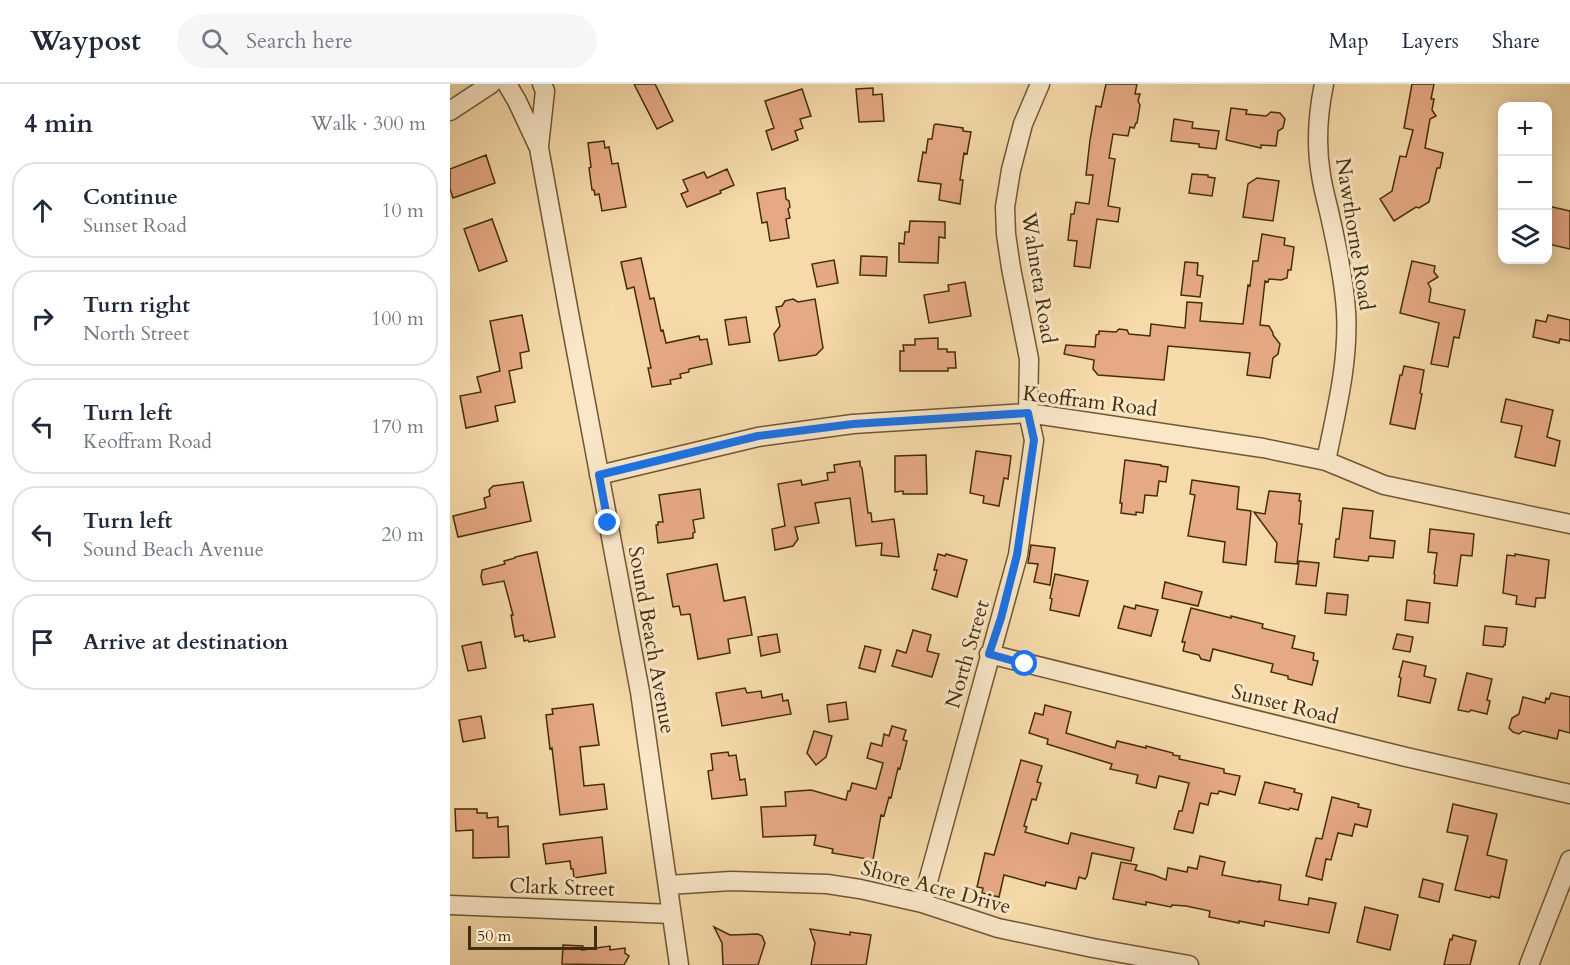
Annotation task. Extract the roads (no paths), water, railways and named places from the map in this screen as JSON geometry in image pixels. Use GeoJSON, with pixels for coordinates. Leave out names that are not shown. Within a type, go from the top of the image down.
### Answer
{"type":"FeatureCollection","features":[{"type":"Feature","properties":{"kind":"street"},"geometry":{"type":"LineString","coordinates":[[450,111],[491,84]]}},
{"type":"Feature","properties":{"kind":"street","name":"Sound Beach Avenue"},"geometry":{"type":"LineString","coordinates":[[507,84],[539,148],[640,692],[679,965]]}},
{"type":"Feature","properties":{"kind":"street","name":"Sound Beach Avenue"},"geometry":{"type":"LineString","coordinates":[[539,148],[544,91],[542,84]]}},
{"type":"Feature","properties":{"kind":"street","name":"Wahneta Road"},"geometry":{"type":"LineString","coordinates":[[1028,413],[1029,359],[1011,268],[1005,207],[1011,170],[1023,124],[1040,84]]}},
{"type":"Feature","properties":{"kind":"street","name":"Nawthorne Road"},"geometry":{"type":"LineString","coordinates":[[1324,84],[1320,104],[1321,174],[1342,276],[1346,313],[1340,395],[1326,461]]}},
{"type":"Feature","properties":{"kind":"street","name":"Keoffram Road"},"geometry":{"type":"LineString","coordinates":[[599,475],[758,436],[853,424],[1028,413],[1263,448],[1326,461],[1384,484],[1570,524]]}},
{"type":"Feature","properties":{"kind":"street","name":"North Street"},"geometry":{"type":"LineString","coordinates":[[922,903],[1017,555],[1034,440],[1028,413]]}},
{"type":"Feature","properties":{"kind":"street","name":"Sunset Road"},"geometry":{"type":"LineString","coordinates":[[989,654],[1406,757],[1570,794]]}},
{"type":"Feature","properties":{"kind":"street"},"geometry":{"type":"LineString","coordinates":[[1529,965],[1570,860]]}},
{"type":"Feature","properties":{"kind":"street","name":"Shore Acre Drive"},"geometry":{"type":"LineString","coordinates":[[668,885],[731,881],[827,884],[860,889],[922,903],[998,927],[1093,948],[1189,965]]}},
{"type":"Feature","properties":{"kind":"street","name":"Clark Street"},"geometry":{"type":"LineString","coordinates":[[450,905],[671,914]]}}]}
